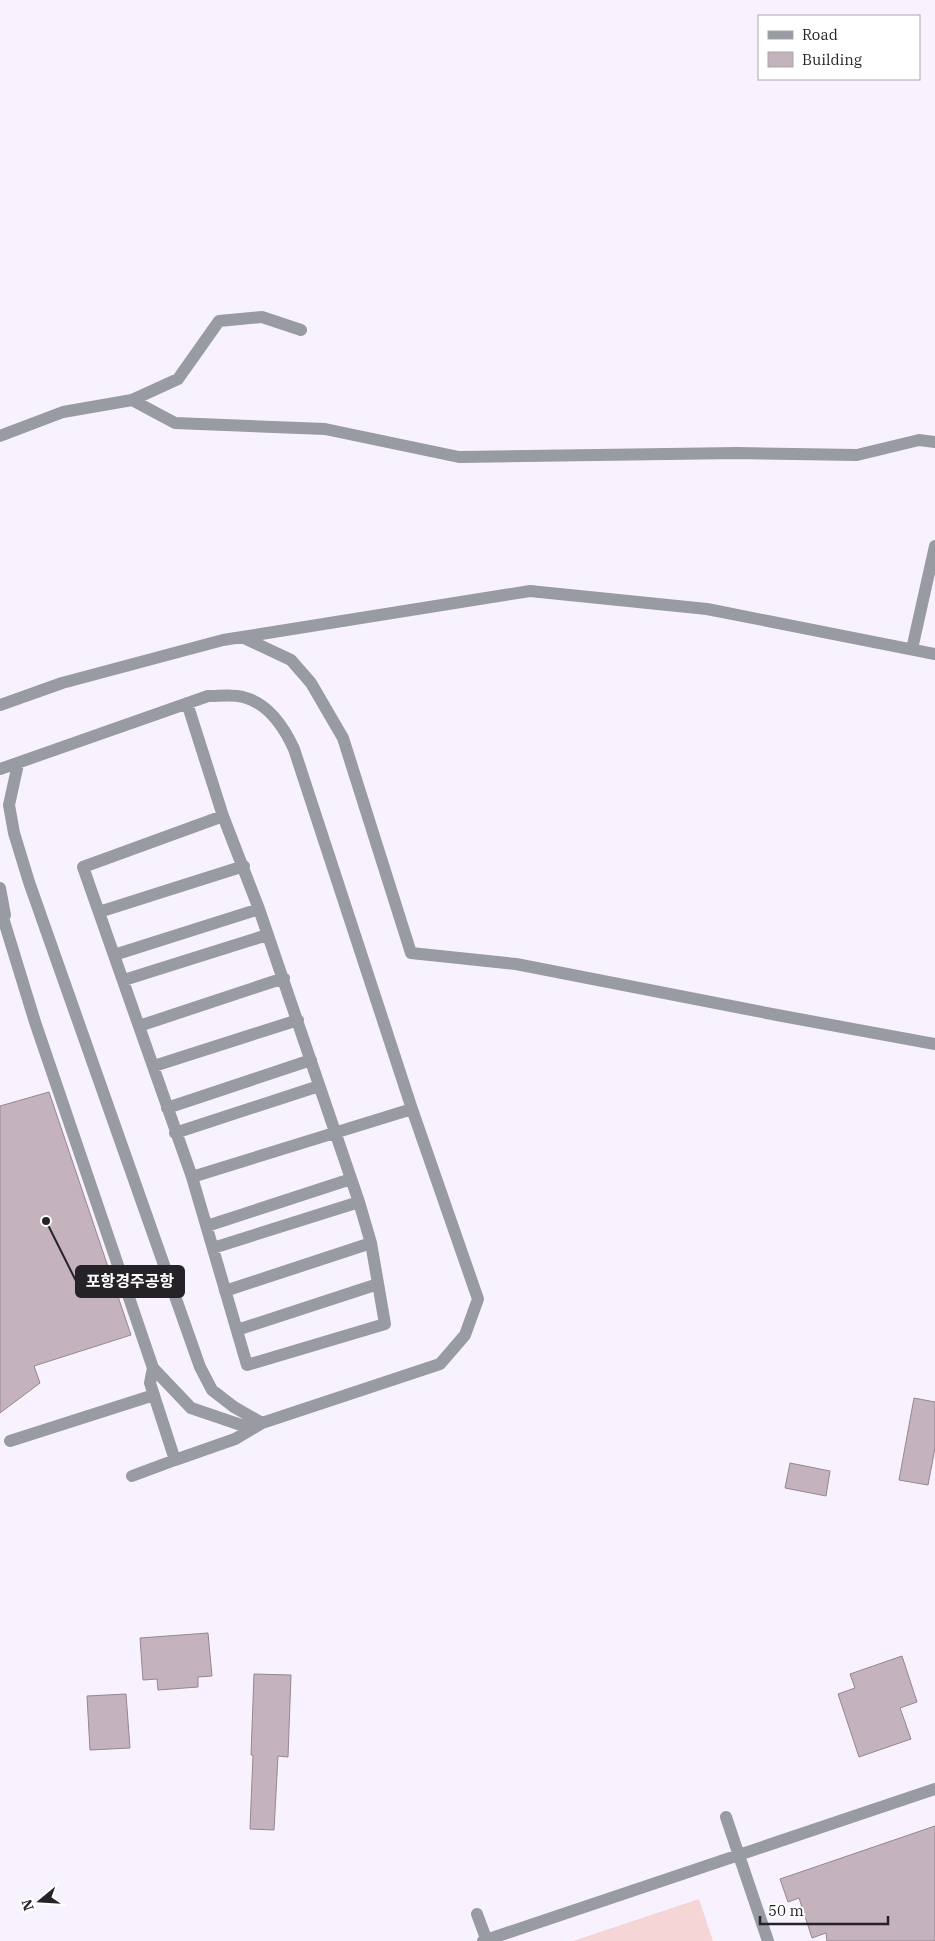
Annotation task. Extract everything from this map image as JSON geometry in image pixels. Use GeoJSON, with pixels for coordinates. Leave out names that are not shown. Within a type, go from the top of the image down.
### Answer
{"type":"FeatureCollection","features":[{"type":"Feature","properties":{"kind":"street"},"geometry":{"type":"LineString","coordinates":[[0,436],[63,412],[132,400],[178,379],[219,321],[262,317],[301,330]]}},
{"type":"Feature","properties":{"kind":"street"},"geometry":{"type":"LineString","coordinates":[[132,400],[175,423],[325,429],[459,457],[737,453],[857,454],[919,440],[935,442]]}},
{"type":"Feature","properties":{"kind":"street"},"geometry":{"type":"LineString","coordinates":[[912,649],[935,546]]}},
{"type":"Feature","properties":{"kind":"street"},"geometry":{"type":"LineString","coordinates":[[0,705],[62,683],[223,640],[530,591],[707,609],[935,654]]}},
{"type":"Feature","properties":{"kind":"street"},"geometry":{"type":"LineString","coordinates":[[242,637],[291,660],[311,683],[344,738],[411,953],[516,964],[935,1044]]}},
{"type":"Feature","properties":{"kind":"street"},"geometry":{"type":"LineString","coordinates":[[0,770],[208,696],[243,696],[266,709],[285,730],[294,749],[412,1109],[478,1299],[465,1335],[440,1364],[262,1423],[241,1425],[191,1408],[154,1368],[35,1022],[3,925],[0,908]]}},
{"type":"Feature","properties":{"kind":"street"},"geometry":{"type":"LineString","coordinates":[[187,703],[223,816],[244,866],[266,935],[284,978],[359,1202],[371,1243],[385,1324],[247,1365],[192,1177],[83,867],[223,816]]}},
{"type":"Feature","properties":{"kind":"street"},"geometry":{"type":"LineString","coordinates":[[18,764],[9,805],[19,849],[200,1367],[212,1390],[234,1407],[262,1423]]}},
{"type":"Feature","properties":{"kind":"street"},"geometry":{"type":"LineString","coordinates":[[99,912],[244,866]]}},
{"type":"Feature","properties":{"kind":"street"},"geometry":{"type":"LineString","coordinates":[[0,888],[3,925]]}},
{"type":"Feature","properties":{"kind":"street"},"geometry":{"type":"LineString","coordinates":[[114,955],[259,909]]}},
{"type":"Feature","properties":{"kind":"street"},"geometry":{"type":"LineString","coordinates":[[124,980],[266,935]]}},
{"type":"Feature","properties":{"kind":"street"},"geometry":{"type":"LineString","coordinates":[[139,1026],[284,978]]}},
{"type":"Feature","properties":{"kind":"street"},"geometry":{"type":"LineString","coordinates":[[154,1066],[298,1020]]}},
{"type":"Feature","properties":{"kind":"street"},"geometry":{"type":"LineString","coordinates":[[167,1108],[311,1060]]}},
{"type":"Feature","properties":{"kind":"street"},"geometry":{"type":"LineString","coordinates":[[175,1133],[319,1086]]}},
{"type":"Feature","properties":{"kind":"street"},"geometry":{"type":"LineString","coordinates":[[192,1177],[335,1131],[412,1109]]}},
{"type":"Feature","properties":{"kind":"street"},"geometry":{"type":"LineString","coordinates":[[207,1226],[351,1180]]}},
{"type":"Feature","properties":{"kind":"street"},"geometry":{"type":"LineString","coordinates":[[213,1248],[359,1202]]}},
{"type":"Feature","properties":{"kind":"street"},"geometry":{"type":"LineString","coordinates":[[225,1291],[371,1243]]}},
{"type":"Feature","properties":{"kind":"street"},"geometry":{"type":"LineString","coordinates":[[237,1330],[378,1284]]}},
{"type":"Feature","properties":{"kind":"street"},"geometry":{"type":"LineString","coordinates":[[154,1368],[150,1383],[175,1460]]}},
{"type":"Feature","properties":{"kind":"street"},"geometry":{"type":"LineString","coordinates":[[10,1441],[154,1395]]}},
{"type":"Feature","properties":{"kind":"street"},"geometry":{"type":"LineString","coordinates":[[132,1476],[236,1439],[262,1423]]}},
{"type":"Feature","properties":{"kind":"street"},"geometry":{"type":"LineString","coordinates":[[477,1914],[486,1941],[935,1789]]}},
{"type":"Feature","properties":{"kind":"street"},"geometry":{"type":"LineString","coordinates":[[726,1817],[768,1941]]}},
{"type":"Feature","properties":{"kind":"shaded area"},"geometry":{"type":"Polygon","coordinates":[[[699,1899],[713,1941],[573,1941],[699,1899]]]}},
{"type":"Feature","properties":{"kind":"building"},"geometry":{"type":"Polygon","coordinates":[[[49,1092],[131,1335],[34,1366],[40,1383],[0,1413],[0,1106],[49,1092]]]}},
{"type":"Feature","properties":{"kind":"building"},"geometry":{"type":"Polygon","coordinates":[[[914,1398],[935,1402],[935,1448],[928,1485],[899,1480],[914,1398]]]}},
{"type":"Feature","properties":{"kind":"building"},"geometry":{"type":"Polygon","coordinates":[[[790,1463],[830,1471],[826,1496],[785,1488],[790,1463]]]}},
{"type":"Feature","properties":{"kind":"building"},"geometry":{"type":"Polygon","coordinates":[[[208,1633],[212,1676],[198,1677],[198,1687],[158,1690],[157,1679],[143,1680],[140,1638],[208,1633]]]}},
{"type":"Feature","properties":{"kind":"building"},"geometry":{"type":"Polygon","coordinates":[[[902,1656],[917,1702],[900,1708],[911,1739],[859,1757],[838,1694],[855,1688],[850,1674],[902,1656]]]}},
{"type":"Feature","properties":{"kind":"building"},"geometry":{"type":"Polygon","coordinates":[[[254,1674],[291,1675],[288,1757],[278,1756],[274,1830],[250,1829],[254,1674]]]}},
{"type":"Feature","properties":{"kind":"building"},"geometry":{"type":"Polygon","coordinates":[[[126,1694],[130,1748],[90,1750],[87,1696],[126,1694]]]}},
{"type":"Feature","properties":{"kind":"building"},"geometry":{"type":"Polygon","coordinates":[[[935,1826],[935,1941],[827,1941],[826,1933],[812,1938],[799,1898],[788,1902],[780,1879],[935,1826]]]}},
{"type":"Feature","properties":{"kind":"place","name":"포항경주공항"},"geometry":{"type":"Point","coordinates":[46,1221]}}]}
